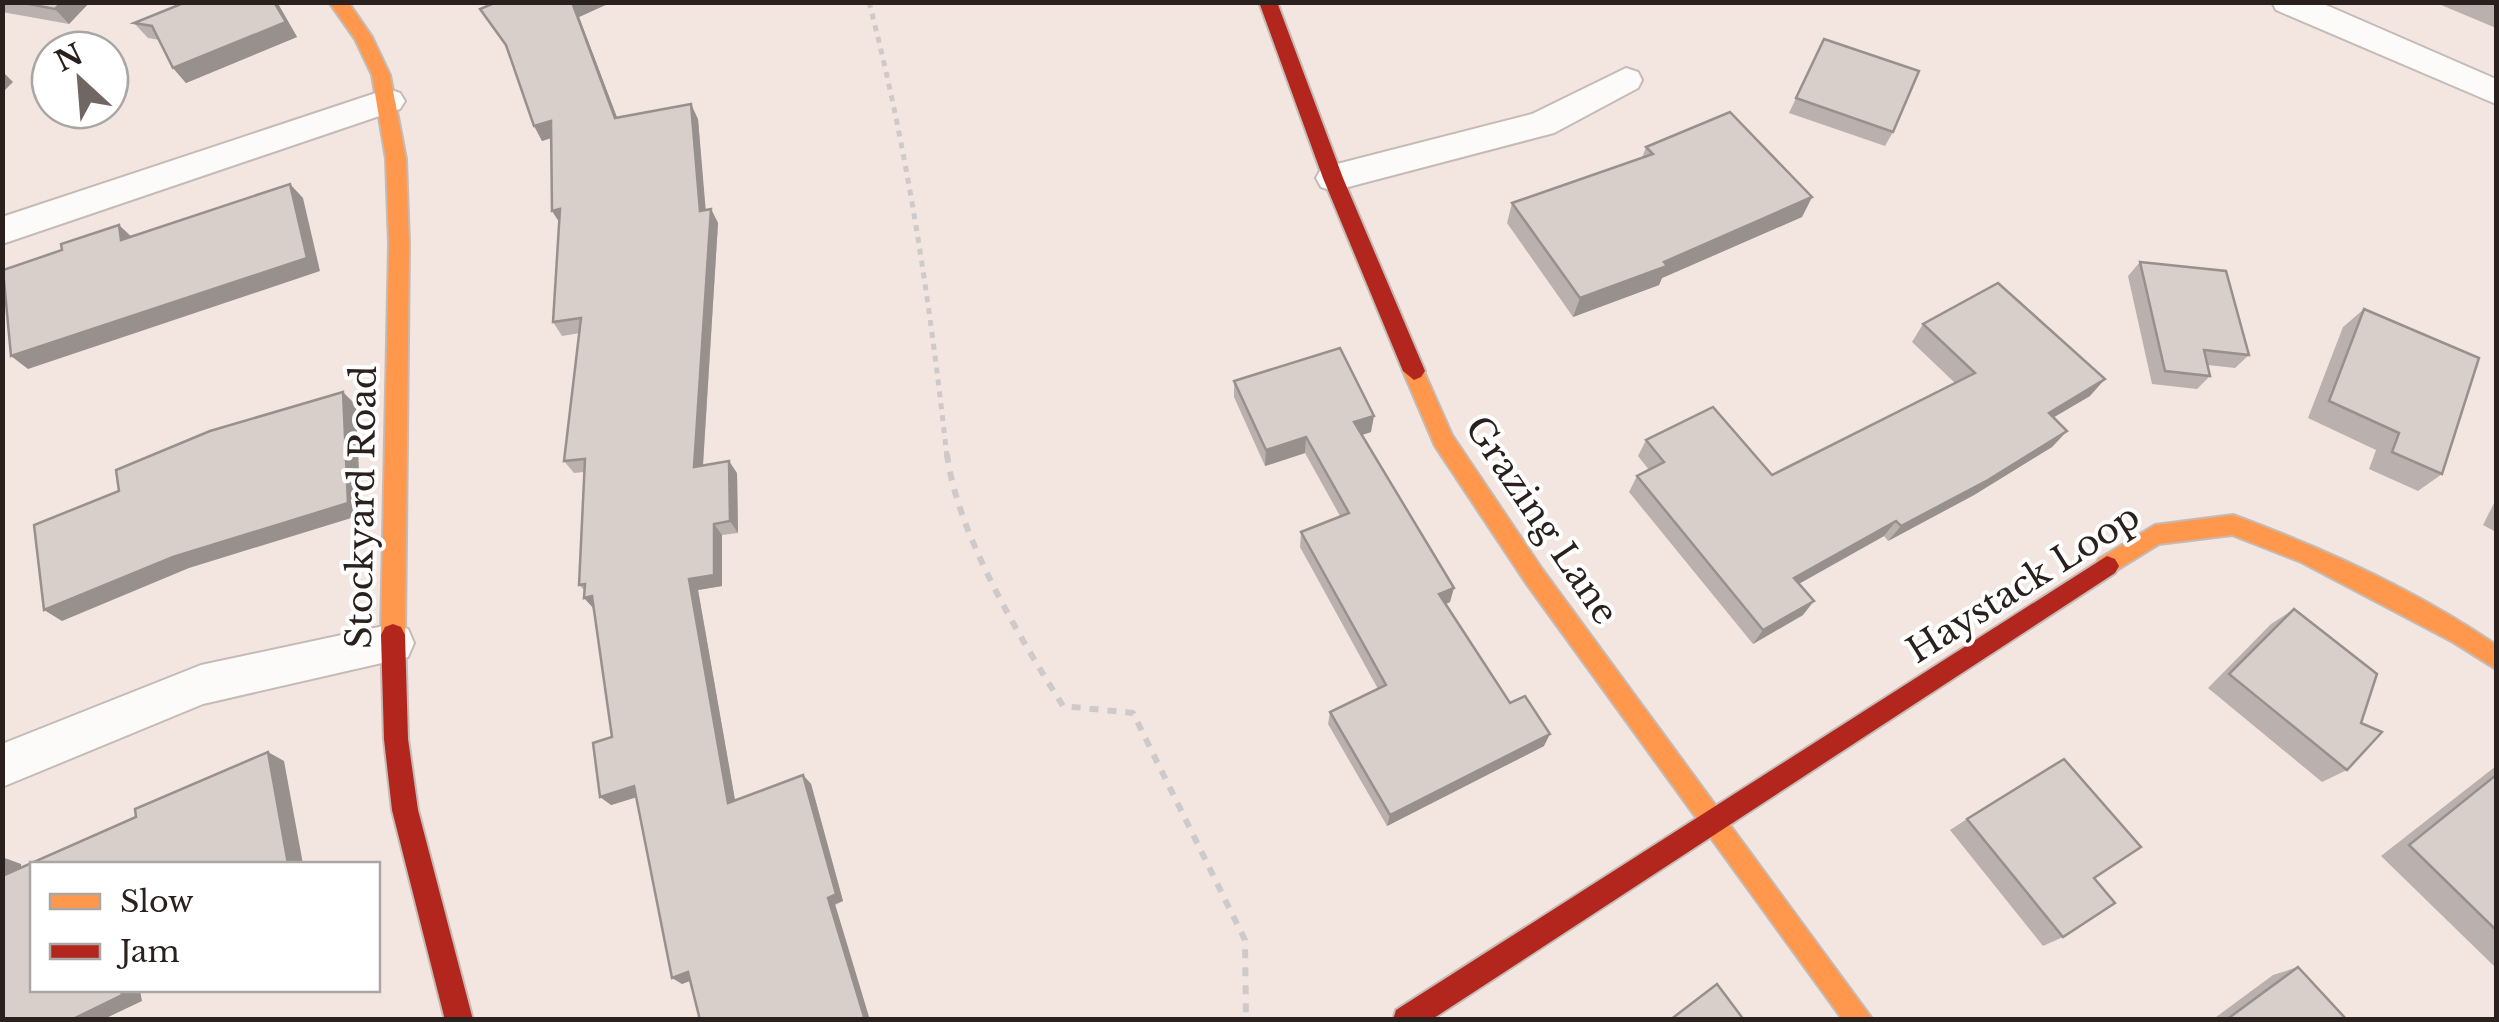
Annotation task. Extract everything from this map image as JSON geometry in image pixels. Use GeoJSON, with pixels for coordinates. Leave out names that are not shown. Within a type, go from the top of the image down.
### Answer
{"type":"FeatureCollection","features":[{"type":"Feature","properties":{"kind":"street","name":"Stockyard Road"},"geometry":{"type":"LineString","coordinates":[[338,2],[359,28],[378,65],[388,100],[400,183],[393,643],[396,742],[412,838],[459,1020]]}},
{"type":"Feature","properties":{"kind":"street","name":"Grazing Lane"},"geometry":{"type":"LineString","coordinates":[[1268,2],[1332,178],[1444,440],[1534,576],[1860,1020]]}},
{"type":"Feature","properties":{"kind":"street"},"geometry":{"type":"LineString","coordinates":[[2287,2],[2398,46],[2496,92]]}},
{"type":"Feature","properties":{"kind":"street"},"geometry":{"type":"LineString","coordinates":[[1332,178],[1542,124],[1626,80]]}},
{"type":"Feature","properties":{"kind":"street"},"geometry":{"type":"LineString","coordinates":[[2,231],[388,100]]}},
{"type":"Feature","properties":{"kind":"street","name":"Haystack Loop"},"geometry":{"type":"LineString","coordinates":[[1406,1020],[2155,534],[2233,525],[2309,555],[2461,634],[2496,658]]}},
{"type":"Feature","properties":{"kind":"street"},"geometry":{"type":"LineString","coordinates":[[2,766],[201,685],[393,643]]}},
{"type":"Feature","properties":{"kind":"path"},"geometry":{"type":"LineString","coordinates":[[869,2],[898,108],[931,316],[951,487],[1014,629],[1063,706],[1133,713],[1245,940],[1246,1020]]}},
{"type":"Feature","properties":{"kind":"building"},"geometry":{"type":"Polygon","coordinates":[[[18,2],[62,2],[55,9],[18,2]]]}},
{"type":"Feature","properties":{"kind":"building"},"geometry":{"type":"Polygon","coordinates":[[[186,2],[274,2],[286,22],[173,68],[152,26],[134,23],[186,2]]]}},
{"type":"Feature","properties":{"kind":"building"},"geometry":{"type":"Polygon","coordinates":[[[490,2],[572,2],[615,118],[691,104],[700,211],[711,209],[694,467],[729,461],[730,521],[714,524],[714,575],[689,579],[728,803],[803,775],[836,894],[828,898],[865,1020],[700,1020],[688,972],[672,978],[634,786],[600,797],[593,743],[612,737],[592,596],[584,598],[585,584],[579,585],[585,459],[564,461],[581,318],[553,322],[560,209],[552,211],[551,121],[534,126],[506,45],[480,9],[490,2]]]}},
{"type":"Feature","properties":{"kind":"building"},"geometry":{"type":"Polygon","coordinates":[[[1824,39],[1919,71],[1893,132],[1796,98],[1824,39]]]}},
{"type":"Feature","properties":{"kind":"building"},"geometry":{"type":"Polygon","coordinates":[[[1730,112],[1812,197],[1664,262],[1667,266],[1580,298],[1512,203],[1653,154],[1646,147],[1730,112]]]}},
{"type":"Feature","properties":{"kind":"building"},"geometry":{"type":"Polygon","coordinates":[[[290,184],[307,258],[11,356],[3,270],[62,250],[61,244],[119,225],[121,240],[290,184]]]}},
{"type":"Feature","properties":{"kind":"building"},"geometry":{"type":"Polygon","coordinates":[[[2140,262],[2226,271],[2249,355],[2204,350],[2210,376],[2165,371],[2140,262]]]}},
{"type":"Feature","properties":{"kind":"building"},"geometry":{"type":"Polygon","coordinates":[[[1998,283],[2105,379],[2049,413],[2067,431],[1988,480],[1901,526],[1896,521],[1794,578],[1814,601],[1763,630],[1637,476],[1664,462],[1646,440],[1713,407],[1772,475],[1975,373],[1923,324],[1998,283]]]}},
{"type":"Feature","properties":{"kind":"building"},"geometry":{"type":"Polygon","coordinates":[[[2364,309],[2479,358],[2442,474],[2392,452],[2399,433],[2329,401],[2364,309]]]}},
{"type":"Feature","properties":{"kind":"building"},"geometry":{"type":"Polygon","coordinates":[[[1340,348],[1374,416],[1354,422],[1454,588],[1439,594],[1510,703],[1525,696],[1550,734],[1390,815],[1330,712],[1386,685],[1301,532],[1349,513],[1306,437],[1266,450],[1234,381],[1340,348]]]}},
{"type":"Feature","properties":{"kind":"building"},"geometry":{"type":"Polygon","coordinates":[[[343,392],[348,503],[173,557],[44,610],[34,525],[119,491],[116,470],[210,431],[343,392]]]}},
{"type":"Feature","properties":{"kind":"building"},"geometry":{"type":"Polygon","coordinates":[[[2294,609],[2377,674],[2361,723],[2382,732],[2347,770],[2229,674],[2294,609]]]}},
{"type":"Feature","properties":{"kind":"building"},"geometry":{"type":"Polygon","coordinates":[[[268,752],[288,862],[34,862],[136,817],[135,809],[268,752]]]}},
{"type":"Feature","properties":{"kind":"building"},"geometry":{"type":"Polygon","coordinates":[[[2064,759],[2141,847],[2094,878],[2115,903],[2063,937],[1967,819],[2064,759]]]}},
{"type":"Feature","properties":{"kind":"building"},"geometry":{"type":"Polygon","coordinates":[[[2496,775],[2496,930],[2409,845],[2496,775]]]}},
{"type":"Feature","properties":{"kind":"building"},"geometry":{"type":"Polygon","coordinates":[[[30,864],[30,992],[122,995],[71,1020],[2,1020],[2,876],[30,864]]]}},
{"type":"Feature","properties":{"kind":"building"},"geometry":{"type":"Polygon","coordinates":[[[2298,967],[2347,1020],[2226,1020],[2298,967]]]}},
{"type":"Feature","properties":{"kind":"building"},"geometry":{"type":"Polygon","coordinates":[[[1717,984],[1744,1020],[1670,1020],[1717,984]]]}},
{"type":"Feature","properties":{"kind":"traffic: slow"},"geometry":{"type":"LineString","coordinates":[[338,2],[363,37],[381,75],[396,159],[399,244],[393,635]]}},
{"type":"Feature","properties":{"kind":"traffic: slow"},"geometry":{"type":"LineString","coordinates":[[1414,371],[1443,440],[1534,576],[1860,1020]]}},
{"type":"Feature","properties":{"kind":"traffic: slow"},"geometry":{"type":"LineString","coordinates":[[2107,566],[2155,535],[2233,525],[2309,555],[2461,634],[2496,658]]}},
{"type":"Feature","properties":{"kind":"traffic: jam"},"geometry":{"type":"LineString","coordinates":[[1268,2],[1333,178],[1414,371]]}},
{"type":"Feature","properties":{"kind":"traffic: jam"},"geometry":{"type":"LineString","coordinates":[[1406,1020],[2107,566]]}},
{"type":"Feature","properties":{"kind":"traffic: jam"},"geometry":{"type":"LineString","coordinates":[[393,635],[396,739],[405,810],[459,1020]]}}]}
